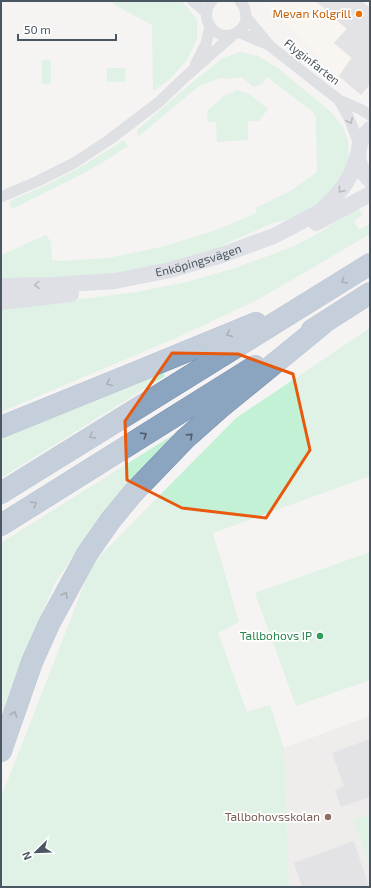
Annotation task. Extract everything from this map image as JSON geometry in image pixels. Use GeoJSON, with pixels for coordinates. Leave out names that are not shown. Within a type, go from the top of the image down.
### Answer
{"type":"FeatureCollection","features":[{"type":"Feature","properties":{"kind":"highway"},"geometry":{"type":"LineString","coordinates":[[1,493],[370,264]]}},
{"type":"Feature","properties":{"kind":"highway"},"geometry":{"type":"LineString","coordinates":[[1,525],[370,294]]}},
{"type":"Feature","properties":{"kind":"highway"},"geometry":{"type":"LineString","coordinates":[[1,426],[122,378],[317,297]]}},
{"type":"Feature","properties":{"kind":"highway"},"geometry":{"type":"LineString","coordinates":[[1,751],[32,662],[49,624],[87,554],[110,521],[133,493],[185,439],[324,322]]}},
{"type":"Feature","properties":{"kind":"street"},"geometry":{"type":"LineString","coordinates":[[193,1],[207,14]]}},
{"type":"Feature","properties":{"kind":"street"},"geometry":{"type":"LineString","coordinates":[[192,70],[206,44],[210,26],[206,17],[207,10],[212,1]]}},
{"type":"Feature","properties":{"kind":"street","name":"Flyginfarten"},"geometry":{"type":"LineString","coordinates":[[240,1],[246,10],[246,17],[270,46],[339,100],[370,115]]}},
{"type":"Feature","properties":{"kind":"street"},"geometry":{"type":"LineString","coordinates":[[1,197],[74,163],[109,140],[159,102],[192,70],[243,27],[246,17]]}},
{"type":"Feature","properties":{"kind":"street","name":"Flyginfarten"},"geometry":{"type":"LineString","coordinates":[[210,26],[218,33],[227,35],[236,33],[270,46]]}},
{"type":"Feature","properties":{"kind":"street","name":"Flyginfarten"},"geometry":{"type":"LineString","coordinates":[[339,100],[349,118],[359,150]]}},
{"type":"Feature","properties":{"kind":"street","name":"Enköpingsvägen"},"geometry":{"type":"LineString","coordinates":[[1,286],[52,285],[115,281],[170,270],[222,255],[274,236],[321,211],[335,197],[352,174],[365,134],[370,129]]}},
{"type":"Feature","properties":{"kind":"street"},"geometry":{"type":"LineString","coordinates":[[359,150],[363,173],[370,180]]}},
{"type":"Feature","properties":{"kind":"street","name":"Enköpingsvägen"},"geometry":{"type":"LineString","coordinates":[[1,302],[118,288],[172,278],[225,263],[279,243],[370,194]]}},
{"type":"Feature","properties":{"kind":"highlighted area"},"geometry":{"type":"Polygon","coordinates":[[[172,353],[238,354],[293,374],[310,450],[266,518],[182,508],[127,480],[125,421],[172,353]]]}},
{"type":"Feature","properties":{"kind":"shaded area"},"geometry":{"type":"Polygon","coordinates":[[[262,1],[370,1],[370,88],[360,98],[262,1]]]}},
{"type":"Feature","properties":{"kind":"shaded area","name":"Tallbohovsskolan"},"geometry":{"type":"Polygon","coordinates":[[[370,716],[370,887],[289,887],[284,748],[370,716]]]}},
{"type":"Feature","properties":{"kind":"green space"},"geometry":{"type":"Polygon","coordinates":[[[113,1],[181,1],[197,20],[197,39],[187,60],[169,80],[153,91],[152,25],[113,4],[113,1]]]}},
{"type":"Feature","properties":{"kind":"green space"},"geometry":{"type":"Polygon","coordinates":[[[240,52],[258,56],[279,69],[331,112],[343,127],[348,141],[349,154],[345,169],[327,198],[293,218],[273,223],[227,243],[214,251],[173,264],[92,278],[1,280],[1,255],[46,235],[51,242],[52,260],[60,261],[108,258],[161,247],[214,231],[256,213],[256,208],[292,190],[317,172],[316,117],[313,112],[267,77],[262,84],[254,87],[241,77],[229,79],[220,78],[199,86],[139,136],[137,133],[137,130],[223,58],[240,52]]]}},
{"type":"Feature","properties":{"kind":"green space"},"geometry":{"type":"Polygon","coordinates":[[[42,60],[51,60],[51,84],[42,84],[42,60]]]}},
{"type":"Feature","properties":{"kind":"green space"},"geometry":{"type":"Polygon","coordinates":[[[107,68],[126,68],[125,82],[107,82],[107,68]]]}},
{"type":"Feature","properties":{"kind":"green space"},"geometry":{"type":"Polygon","coordinates":[[[237,90],[249,94],[268,109],[259,121],[248,121],[248,140],[217,142],[216,122],[207,121],[208,110],[224,96],[237,90]]]}},
{"type":"Feature","properties":{"kind":"green space"},"geometry":{"type":"Polygon","coordinates":[[[122,141],[125,141],[128,146],[100,164],[12,209],[9,203],[12,200],[68,174],[122,141]]]}},
{"type":"Feature","properties":{"kind":"green space"},"geometry":{"type":"Polygon","coordinates":[[[358,208],[363,215],[354,221],[359,230],[370,224],[370,234],[259,299],[176,338],[1,412],[1,309],[136,292],[187,282],[235,268],[296,245],[317,234],[358,208]]]}},
{"type":"Feature","properties":{"kind":"green space"},"geometry":{"type":"Polygon","coordinates":[[[370,328],[370,476],[213,533],[239,622],[218,633],[247,712],[270,705],[284,748],[289,887],[1,887],[1,797],[92,564],[236,418],[370,328]]]}},
{"type":"Feature","properties":{"kind":"green space"},"geometry":{"type":"Polygon","coordinates":[[[161,370],[165,376],[1,478],[1,435],[161,370]]]}},
{"type":"Feature","properties":{"kind":"green space"},"geometry":{"type":"Polygon","coordinates":[[[184,428],[145,467],[98,519],[55,583],[17,671],[1,716],[1,543],[184,428]]]}},
{"type":"Feature","properties":{"kind":"green space","name":"Tallbohovs IP"},"geometry":{"type":"Polygon","coordinates":[[[370,552],[370,680],[296,706],[255,593],[370,552]]]}},
{"type":"Feature","properties":{"kind":"green space"},"geometry":{"type":"Polygon","coordinates":[[[370,814],[370,865],[353,820],[370,814]]]}},
{"type":"Feature","properties":{"kind":"building"},"geometry":{"type":"Polygon","coordinates":[[[316,1],[361,1],[370,8],[370,84],[361,95],[339,76],[352,58],[334,43],[347,29],[316,1]]]}},
{"type":"Feature","properties":{"kind":"building"},"geometry":{"type":"Polygon","coordinates":[[[370,739],[370,797],[341,807],[335,790],[344,786],[332,753],[370,739]]]}},
{"type":"Feature","properties":{"kind":"building"},"geometry":{"type":"Polygon","coordinates":[[[354,841],[369,887],[302,887],[294,863],[354,841]]]}},
{"type":"Feature","properties":{"kind":"place","name":"Mevan Kolgrill"},"geometry":{"type":"Point","coordinates":[359,14]}},
{"type":"Feature","properties":{"kind":"place","name":"Tallbohovs IP"},"geometry":{"type":"Point","coordinates":[320,636]}},
{"type":"Feature","properties":{"kind":"place","name":"Tallbohovsskolan"},"geometry":{"type":"Point","coordinates":[328,817]}}]}
